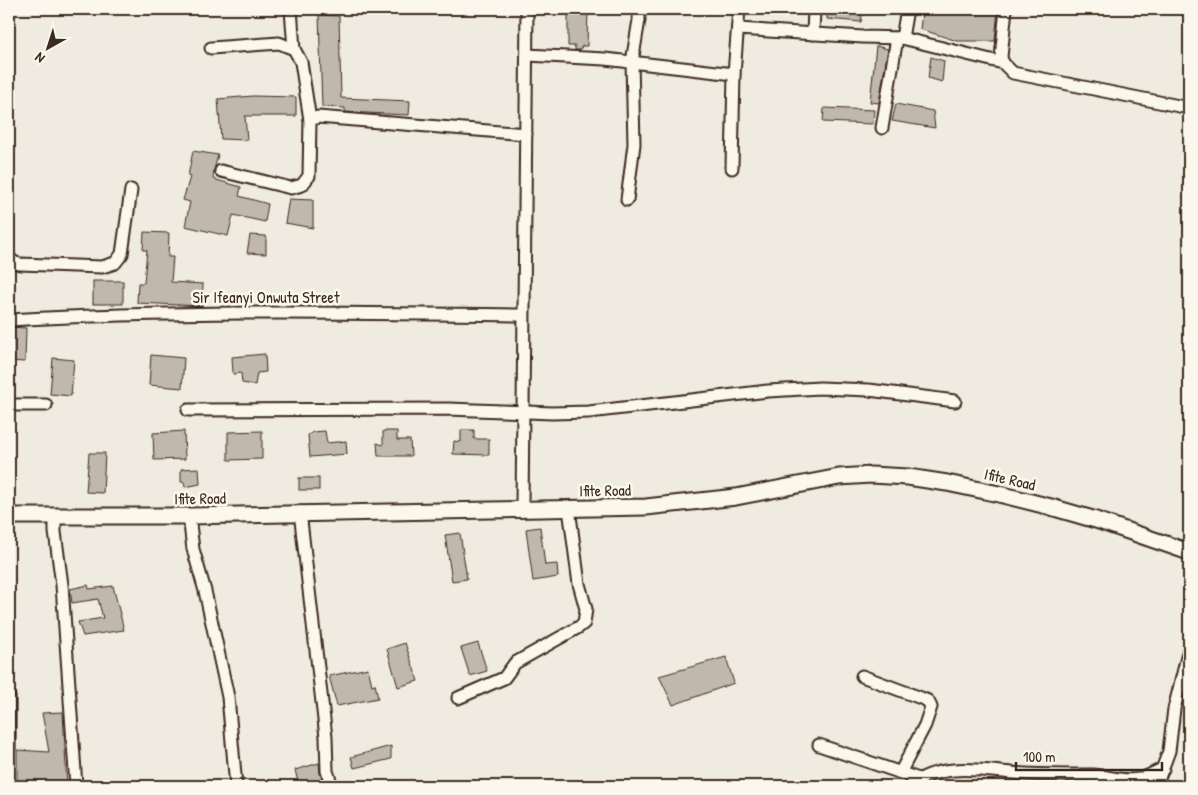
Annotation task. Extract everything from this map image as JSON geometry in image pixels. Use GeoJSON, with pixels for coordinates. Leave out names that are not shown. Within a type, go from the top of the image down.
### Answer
{"type":"FeatureCollection","features":[{"type":"Feature","properties":{"kind":"street"},"geometry":{"type":"LineString","coordinates":[[221,171],[291,188],[302,185],[310,176],[310,120],[301,62],[294,49],[291,9]]}},
{"type":"Feature","properties":{"kind":"street"},"geometry":{"type":"LineString","coordinates":[[522,508],[527,9]]}},
{"type":"Feature","properties":{"kind":"street"},"geometry":{"type":"LineString","coordinates":[[627,200],[634,144],[632,62],[639,9]]}},
{"type":"Feature","properties":{"kind":"street"},"geometry":{"type":"LineString","coordinates":[[732,168],[734,74],[739,9]]}},
{"type":"Feature","properties":{"kind":"street"},"geometry":{"type":"LineString","coordinates":[[812,34],[814,9]]}},
{"type":"Feature","properties":{"kind":"street"},"geometry":{"type":"LineString","coordinates":[[882,128],[899,38],[907,9]]}},
{"type":"Feature","properties":{"kind":"street"},"geometry":{"type":"LineString","coordinates":[[1006,9],[1001,57],[1003,63],[1013,73],[1189,108]]}},
{"type":"Feature","properties":{"kind":"street"},"geometry":{"type":"LineString","coordinates":[[738,29],[899,38],[1003,63]]}},
{"type":"Feature","properties":{"kind":"street"},"geometry":{"type":"LineString","coordinates":[[211,48],[279,43],[294,49]]}},
{"type":"Feature","properties":{"kind":"street"},"geometry":{"type":"LineString","coordinates":[[527,55],[605,59],[734,74]]}},
{"type":"Feature","properties":{"kind":"street"},"geometry":{"type":"LineString","coordinates":[[310,120],[318,117],[526,134]]}},
{"type":"Feature","properties":{"kind":"street"},"geometry":{"type":"LineString","coordinates":[[9,258],[15,263],[20,264],[102,267],[115,263],[122,254],[131,190]]}},
{"type":"Feature","properties":{"kind":"street","name":"Sir Ifeanyi Onwuta Street"},"geometry":{"type":"LineString","coordinates":[[9,320],[212,312],[523,315]]}},
{"type":"Feature","properties":{"kind":"street"},"geometry":{"type":"LineString","coordinates":[[188,410],[448,409],[589,412],[768,390],[820,388],[869,390],[955,401]]}},
{"type":"Feature","properties":{"kind":"street"},"geometry":{"type":"LineString","coordinates":[[9,405],[46,406]]}},
{"type":"Feature","properties":{"kind":"street","name":"Ifite Road"},"geometry":{"type":"LineString","coordinates":[[9,516],[189,516],[300,512],[646,507],[736,497],[839,477],[871,475],[908,477],[947,483],[1051,507],[1189,552]]}},
{"type":"Feature","properties":{"kind":"street"},"geometry":{"type":"LineString","coordinates":[[458,698],[504,678],[516,664],[584,623],[586,609],[579,584],[569,508]]}},
{"type":"Feature","properties":{"kind":"street"},"geometry":{"type":"LineString","coordinates":[[300,512],[326,737],[327,771],[332,786]]}},
{"type":"Feature","properties":{"kind":"street"},"geometry":{"type":"LineString","coordinates":[[55,516],[55,532],[62,585],[76,786]]}},
{"type":"Feature","properties":{"kind":"street"},"geometry":{"type":"LineString","coordinates":[[189,516],[193,549],[205,591],[228,697],[236,786]]}},
{"type":"Feature","properties":{"kind":"street"},"geometry":{"type":"LineString","coordinates":[[1156,786],[1169,751],[1174,709],[1189,649]]}},
{"type":"Feature","properties":{"kind":"street"},"geometry":{"type":"LineString","coordinates":[[862,676],[922,698],[928,701],[931,707],[925,725],[900,773]]}},
{"type":"Feature","properties":{"kind":"street"},"geometry":{"type":"LineString","coordinates":[[9,697],[9,748]]}},
{"type":"Feature","properties":{"kind":"street"},"geometry":{"type":"LineString","coordinates":[[819,745],[900,773],[915,783],[941,772],[964,770],[1094,775],[1139,779],[1163,769]]}},
{"type":"Feature","properties":{"kind":"building"},"geometry":{"type":"Polygon","coordinates":[[[568,9],[588,9],[587,46],[582,46],[580,50],[575,50],[575,46],[568,46],[568,9]]]}},
{"type":"Feature","properties":{"kind":"building"},"geometry":{"type":"Polygon","coordinates":[[[827,9],[863,9],[861,22],[827,19],[827,9]]]}},
{"type":"Feature","properties":{"kind":"building"},"geometry":{"type":"Polygon","coordinates":[[[924,9],[998,9],[995,41],[957,41],[920,29],[924,9]]]}},
{"type":"Feature","properties":{"kind":"building"},"geometry":{"type":"Polygon","coordinates":[[[319,15],[339,16],[341,98],[410,101],[409,115],[345,112],[345,108],[322,107],[319,15]]]}},
{"type":"Feature","properties":{"kind":"building"},"geometry":{"type":"Polygon","coordinates":[[[876,46],[888,49],[879,103],[870,102],[876,46]]]}},
{"type":"Feature","properties":{"kind":"building"},"geometry":{"type":"Polygon","coordinates":[[[931,57],[944,61],[942,82],[928,78],[931,57]]]}},
{"type":"Feature","properties":{"kind":"building"},"geometry":{"type":"Polygon","coordinates":[[[253,96],[296,97],[296,116],[245,116],[247,140],[221,139],[218,99],[253,96]]]}},
{"type":"Feature","properties":{"kind":"building"},"geometry":{"type":"Polygon","coordinates":[[[896,104],[933,111],[935,128],[892,121],[896,104]]]}},
{"type":"Feature","properties":{"kind":"building"},"geometry":{"type":"Polygon","coordinates":[[[824,108],[874,110],[873,124],[823,122],[824,108]]]}},
{"type":"Feature","properties":{"kind":"building"},"geometry":{"type":"Polygon","coordinates":[[[193,151],[218,155],[213,179],[241,187],[239,196],[268,204],[265,222],[233,215],[228,236],[185,226],[190,202],[183,200],[190,177],[188,176],[193,151]]]}},
{"type":"Feature","properties":{"kind":"building"},"geometry":{"type":"Polygon","coordinates":[[[289,199],[313,200],[313,228],[285,223],[289,199]]]}},
{"type":"Feature","properties":{"kind":"building"},"geometry":{"type":"Polygon","coordinates":[[[144,232],[169,233],[168,257],[173,257],[171,282],[203,284],[202,306],[137,303],[138,283],[144,283],[147,250],[143,250],[144,232]]]}},
{"type":"Feature","properties":{"kind":"building"},"geometry":{"type":"Polygon","coordinates":[[[250,235],[266,236],[266,254],[247,253],[250,235]]]}},
{"type":"Feature","properties":{"kind":"building"},"geometry":{"type":"Polygon","coordinates":[[[93,281],[123,281],[123,304],[93,304],[93,281]]]}},
{"type":"Feature","properties":{"kind":"building"},"geometry":{"type":"Polygon","coordinates":[[[9,327],[26,328],[25,362],[9,361],[9,327]]]}},
{"type":"Feature","properties":{"kind":"building"},"geometry":{"type":"Polygon","coordinates":[[[265,354],[266,372],[257,373],[255,385],[242,383],[241,373],[233,374],[232,357],[265,354]]]}},
{"type":"Feature","properties":{"kind":"building"},"geometry":{"type":"Polygon","coordinates":[[[151,355],[184,358],[182,388],[149,385],[151,355]]]}},
{"type":"Feature","properties":{"kind":"building"},"geometry":{"type":"Polygon","coordinates":[[[53,358],[74,360],[71,396],[50,394],[53,358]]]}},
{"type":"Feature","properties":{"kind":"building"},"geometry":{"type":"Polygon","coordinates":[[[461,430],[474,430],[474,439],[489,439],[489,455],[453,454],[454,441],[461,442],[461,430]]]}},
{"type":"Feature","properties":{"kind":"building"},"geometry":{"type":"Polygon","coordinates":[[[184,431],[185,459],[154,460],[153,433],[184,431]]]}},
{"type":"Feature","properties":{"kind":"building"},"geometry":{"type":"Polygon","coordinates":[[[262,431],[262,459],[228,460],[228,432],[262,431]]]}},
{"type":"Feature","properties":{"kind":"building"},"geometry":{"type":"Polygon","coordinates":[[[325,431],[327,443],[346,441],[347,454],[310,457],[308,435],[313,432],[325,431]]]}},
{"type":"Feature","properties":{"kind":"building"},"geometry":{"type":"Polygon","coordinates":[[[383,431],[397,431],[397,440],[410,440],[411,456],[378,456],[377,443],[383,445],[383,431]]]}},
{"type":"Feature","properties":{"kind":"building"},"geometry":{"type":"Polygon","coordinates":[[[89,453],[105,453],[103,493],[86,492],[89,453]]]}},
{"type":"Feature","properties":{"kind":"building"},"geometry":{"type":"Polygon","coordinates":[[[199,468],[200,484],[185,487],[184,482],[181,482],[181,469],[199,468]]]}},
{"type":"Feature","properties":{"kind":"building"},"geometry":{"type":"Polygon","coordinates":[[[299,478],[319,478],[319,490],[299,490],[299,478]]]}},
{"type":"Feature","properties":{"kind":"building"},"geometry":{"type":"Polygon","coordinates":[[[540,527],[545,565],[557,564],[558,577],[533,581],[526,529],[540,527]]]}},
{"type":"Feature","properties":{"kind":"building"},"geometry":{"type":"Polygon","coordinates":[[[460,533],[467,579],[452,581],[445,535],[460,533]]]}},
{"type":"Feature","properties":{"kind":"building"},"geometry":{"type":"Polygon","coordinates":[[[88,585],[89,589],[113,586],[124,630],[83,636],[78,622],[103,618],[98,599],[72,603],[70,589],[88,585]]]}},
{"type":"Feature","properties":{"kind":"building"},"geometry":{"type":"Polygon","coordinates":[[[405,643],[418,681],[398,687],[387,649],[405,643]]]}},
{"type":"Feature","properties":{"kind":"building"},"geometry":{"type":"Polygon","coordinates":[[[478,643],[487,671],[470,676],[461,648],[478,643]]]}},
{"type":"Feature","properties":{"kind":"building"},"geometry":{"type":"Polygon","coordinates":[[[726,657],[734,683],[673,705],[659,676],[726,657]]]}},
{"type":"Feature","properties":{"kind":"building"},"geometry":{"type":"Polygon","coordinates":[[[368,668],[372,685],[375,684],[378,698],[337,706],[329,676],[368,668]]]}},
{"type":"Feature","properties":{"kind":"building"},"geometry":{"type":"Polygon","coordinates":[[[63,712],[67,786],[17,786],[17,750],[49,752],[42,713],[63,712]]]}},
{"type":"Feature","properties":{"kind":"building"},"geometry":{"type":"Polygon","coordinates":[[[391,746],[391,759],[354,768],[351,757],[391,746]]]}},
{"type":"Feature","properties":{"kind":"building"},"geometry":{"type":"Polygon","coordinates":[[[319,763],[324,786],[299,786],[295,770],[319,763]]]}}]}
